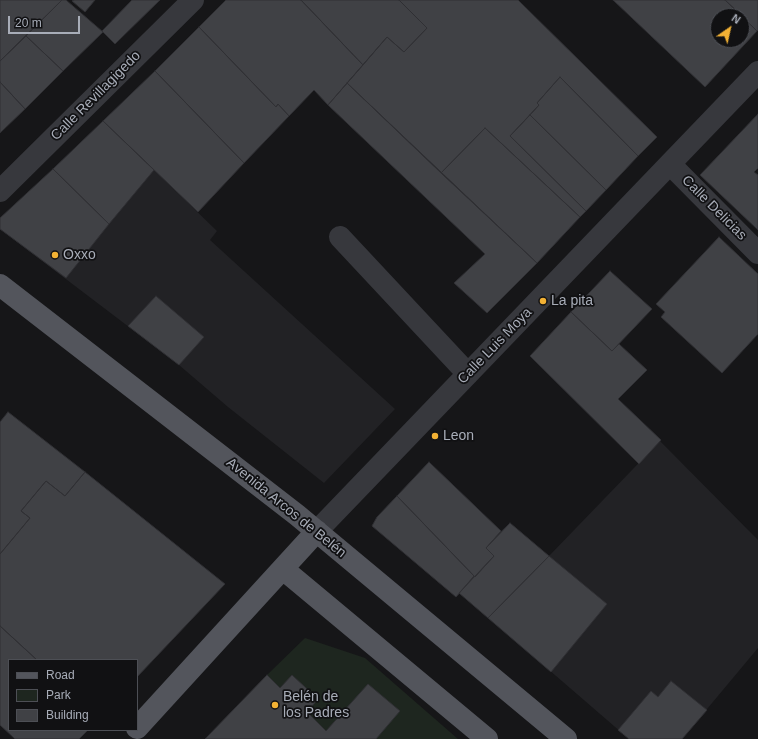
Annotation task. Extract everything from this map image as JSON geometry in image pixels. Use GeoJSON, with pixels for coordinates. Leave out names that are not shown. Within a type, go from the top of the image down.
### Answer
{"type":"FeatureCollection","features":[{"type":"Feature","properties":{"kind":"main road","name":"Avenida Arcos de Belén"},"geometry":{"type":"LineString","coordinates":[[0,285],[318,531],[566,739]]}},
{"type":"Feature","properties":{"kind":"main road","name":"Calle Luis Moya"},"geometry":{"type":"LineString","coordinates":[[138,727],[318,531]]}},
{"type":"Feature","properties":{"kind":"main road"},"geometry":{"type":"LineString","coordinates":[[283,569],[487,739]]}},
{"type":"Feature","properties":{"kind":"main road","name":"Calle Luis Moya"},"geometry":{"type":"LineString","coordinates":[[127,739],[134,731]]}},
{"type":"Feature","properties":{"kind":"street","name":"Calle Revillagigedo"},"geometry":{"type":"LineString","coordinates":[[0,191],[193,0]]}},
{"type":"Feature","properties":{"kind":"street","name":"Calle Luis Moya"},"geometry":{"type":"LineString","coordinates":[[318,531],[758,72]]}},
{"type":"Feature","properties":{"kind":"street","name":"Calle Delicias"},"geometry":{"type":"LineString","coordinates":[[670,164],[758,253]]}},
{"type":"Feature","properties":{"kind":"street"},"geometry":{"type":"LineString","coordinates":[[340,237],[468,374]]}},
{"type":"Feature","properties":{"kind":"shaded area"},"geometry":{"type":"Polygon","coordinates":[[[53,169],[109,224],[154,170],[217,231],[210,240],[395,409],[324,483],[228,407],[179,365],[0,229],[0,218],[53,169]]]}},
{"type":"Feature","properties":{"kind":"shaded area"},"geometry":{"type":"Polygon","coordinates":[[[660,441],[758,540],[758,648],[682,739],[629,739],[460,593],[456,597],[372,526],[377,517],[429,462],[501,531],[510,523],[549,556],[660,441]]]}},
{"type":"Feature","properties":{"kind":"green space"},"geometry":{"type":"Polygon","coordinates":[[[305,638],[365,658],[458,739],[376,739],[368,685],[326,731],[307,712],[318,699],[292,675],[280,688],[267,675],[305,638]]]}},
{"type":"Feature","properties":{"kind":"building"},"geometry":{"type":"Polygon","coordinates":[[[0,0],[62,0],[0,61],[0,0]]]}},
{"type":"Feature","properties":{"kind":"building"},"geometry":{"type":"Polygon","coordinates":[[[62,0],[66,0],[103,32],[63,71],[26,36],[62,0]]]}},
{"type":"Feature","properties":{"kind":"building"},"geometry":{"type":"Polygon","coordinates":[[[95,0],[85,12],[72,1],[95,0]]]}},
{"type":"Feature","properties":{"kind":"building"},"geometry":{"type":"Polygon","coordinates":[[[132,0],[160,0],[115,44],[102,31],[132,0]]]}},
{"type":"Feature","properties":{"kind":"building"},"geometry":{"type":"Polygon","coordinates":[[[226,0],[301,0],[363,65],[328,105],[314,90],[289,116],[278,104],[276,107],[199,27],[226,0]]]}},
{"type":"Feature","properties":{"kind":"building"},"geometry":{"type":"Polygon","coordinates":[[[301,0],[399,0],[427,28],[404,52],[387,37],[363,65],[301,0]]]}},
{"type":"Feature","properties":{"kind":"building"},"geometry":{"type":"Polygon","coordinates":[[[399,0],[518,0],[657,137],[638,156],[560,77],[537,103],[539,105],[510,136],[586,211],[580,217],[485,128],[441,173],[347,83],[387,37],[404,52],[427,28],[399,0]]]}},
{"type":"Feature","properties":{"kind":"building"},"geometry":{"type":"Polygon","coordinates":[[[613,0],[725,0],[734,8],[710,8],[710,48],[741,48],[705,87],[613,0]]]}},
{"type":"Feature","properties":{"kind":"building"},"geometry":{"type":"Polygon","coordinates":[[[725,0],[758,0],[758,30],[757,31],[750,24],[750,8],[733,8],[725,0]]]}},
{"type":"Feature","properties":{"kind":"building"},"geometry":{"type":"Polygon","coordinates":[[[750,24],[757,31],[750,39],[750,24]]]}},
{"type":"Feature","properties":{"kind":"building"},"geometry":{"type":"Polygon","coordinates":[[[199,27],[276,107],[278,104],[289,116],[244,163],[155,71],[199,27]]]}},
{"type":"Feature","properties":{"kind":"building"},"geometry":{"type":"Polygon","coordinates":[[[26,36],[63,71],[25,109],[0,82],[0,61],[26,36]]]}},
{"type":"Feature","properties":{"kind":"building"},"geometry":{"type":"Polygon","coordinates":[[[155,71],[244,163],[198,212],[103,121],[155,71]]]}},
{"type":"Feature","properties":{"kind":"building"},"geometry":{"type":"Polygon","coordinates":[[[560,77],[638,156],[606,190],[530,115],[539,105],[537,103],[560,77]]]}},
{"type":"Feature","properties":{"kind":"building"},"geometry":{"type":"Polygon","coordinates":[[[0,82],[25,109],[0,133],[0,82]]]}},
{"type":"Feature","properties":{"kind":"building"},"geometry":{"type":"Polygon","coordinates":[[[347,83],[537,263],[487,313],[454,283],[485,254],[328,105],[347,83]]]}},
{"type":"Feature","properties":{"kind":"building"},"geometry":{"type":"Polygon","coordinates":[[[758,114],[758,168],[754,172],[758,175],[758,230],[700,175],[758,114]]]}},
{"type":"Feature","properties":{"kind":"building"},"geometry":{"type":"Polygon","coordinates":[[[530,115],[606,190],[586,211],[510,136],[530,115]]]}},
{"type":"Feature","properties":{"kind":"building"},"geometry":{"type":"Polygon","coordinates":[[[103,121],[154,170],[109,224],[53,169],[103,121]]]}},
{"type":"Feature","properties":{"kind":"building"},"geometry":{"type":"Polygon","coordinates":[[[485,128],[580,217],[537,263],[441,173],[485,128]]]}},
{"type":"Feature","properties":{"kind":"building"},"geometry":{"type":"Polygon","coordinates":[[[53,169],[109,224],[66,278],[0,229],[0,218],[53,169]]]}},
{"type":"Feature","properties":{"kind":"building"},"geometry":{"type":"Polygon","coordinates":[[[719,237],[758,274],[758,334],[722,373],[661,317],[665,312],[656,304],[719,237]]]}},
{"type":"Feature","properties":{"kind":"building"},"geometry":{"type":"Polygon","coordinates":[[[610,271],[652,309],[612,351],[571,312],[610,271]]]}},
{"type":"Feature","properties":{"kind":"building"},"geometry":{"type":"Polygon","coordinates":[[[156,296],[204,337],[179,365],[128,326],[156,296]]]}},
{"type":"Feature","properties":{"kind":"building"},"geometry":{"type":"Polygon","coordinates":[[[571,312],[612,351],[619,344],[647,370],[618,399],[661,440],[639,464],[530,356],[571,312]]]}},
{"type":"Feature","properties":{"kind":"building"},"geometry":{"type":"Polygon","coordinates":[[[8,412],[85,472],[65,496],[46,481],[21,511],[30,518],[0,554],[0,422],[8,412]]]}},
{"type":"Feature","properties":{"kind":"building"},"geometry":{"type":"Polygon","coordinates":[[[429,462],[501,531],[486,548],[494,556],[475,577],[397,496],[429,462]]]}},
{"type":"Feature","properties":{"kind":"building"},"geometry":{"type":"Polygon","coordinates":[[[85,472],[225,584],[138,676],[138,659],[36,659],[0,626],[0,554],[30,518],[21,511],[46,481],[65,496],[85,472]]]}},
{"type":"Feature","properties":{"kind":"building"},"geometry":{"type":"Polygon","coordinates":[[[397,496],[474,576],[456,597],[372,526],[377,517],[397,496]]]}},
{"type":"Feature","properties":{"kind":"building"},"geometry":{"type":"Polygon","coordinates":[[[510,523],[549,556],[488,618],[459,593],[494,556],[486,548],[510,523]]]}},
{"type":"Feature","properties":{"kind":"building"},"geometry":{"type":"Polygon","coordinates":[[[549,556],[607,604],[551,672],[488,618],[549,556]]]}},
{"type":"Feature","properties":{"kind":"building"},"geometry":{"type":"Polygon","coordinates":[[[0,626],[36,659],[8,659],[8,731],[87,731],[79,739],[15,739],[0,725],[0,626]]]}},
{"type":"Feature","properties":{"kind":"building","name":"Belén de los Padres"},"geometry":{"type":"Polygon","coordinates":[[[267,675],[280,688],[292,675],[318,699],[307,712],[326,731],[368,684],[400,711],[376,739],[205,739],[267,675]]]}},
{"type":"Feature","properties":{"kind":"building"},"geometry":{"type":"Polygon","coordinates":[[[671,681],[707,710],[682,739],[629,739],[618,730],[651,691],[658,697],[671,681]]]}},
{"type":"Feature","properties":{"kind":"place","name":"Oxxo"},"geometry":{"type":"Point","coordinates":[55,255]}},
{"type":"Feature","properties":{"kind":"place","name":"La pita"},"geometry":{"type":"Point","coordinates":[543,301]}},
{"type":"Feature","properties":{"kind":"place","name":"Leon"},"geometry":{"type":"Point","coordinates":[435,436]}},
{"type":"Feature","properties":{"kind":"place","name":"Belén de los Padres"},"geometry":{"type":"Point","coordinates":[275,705]}}]}
